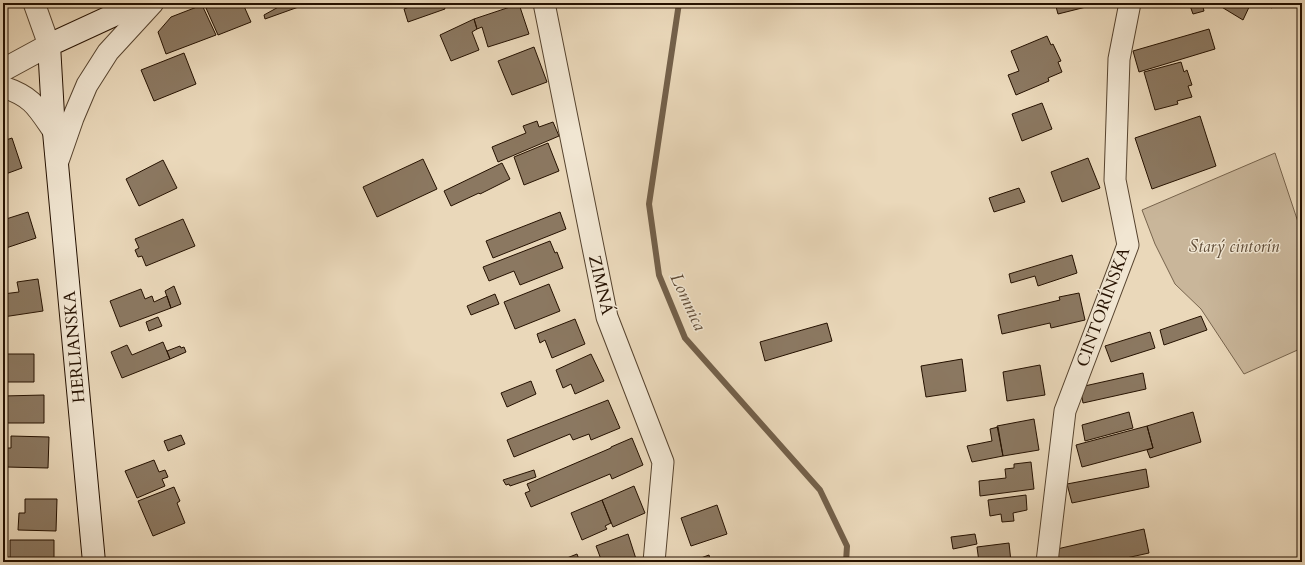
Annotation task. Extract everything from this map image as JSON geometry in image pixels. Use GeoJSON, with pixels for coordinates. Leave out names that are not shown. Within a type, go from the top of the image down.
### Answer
{"type":"FeatureCollection","features":[{"type":"Feature","properties":{"kind":"main road"},"geometry":{"type":"LineString","coordinates":[[3,70],[50,45],[140,3]]}},
{"type":"Feature","properties":{"kind":"main road","name":"HERLIANSKA"},"geometry":{"type":"LineString","coordinates":[[50,45],[54,132],[94,562]]}},
{"type":"Feature","properties":{"kind":"street","name":"HERLIANSKA"},"geometry":{"type":"LineString","coordinates":[[34,3],[50,45]]}},
{"type":"Feature","properties":{"kind":"street"},"geometry":{"type":"LineString","coordinates":[[57,164],[73,118],[87,85],[108,52],[154,3]]}},
{"type":"Feature","properties":{"kind":"street","name":"ZIMNÁ"},"geometry":{"type":"LineString","coordinates":[[544,3],[607,317],[663,462],[654,562]]}},
{"type":"Feature","properties":{"kind":"street","name":"CINTORÍNSKA"},"geometry":{"type":"LineString","coordinates":[[1047,562],[1065,411],[1128,245],[1115,180],[1119,59],[1130,3]]}},
{"type":"Feature","properties":{"kind":"street","name":"HERLIANSKA"},"geometry":{"type":"LineString","coordinates":[[3,87],[27,97],[36,106],[54,132]]}},
{"type":"Feature","properties":{"kind":"green space","name":"Starý cintorín"},"geometry":{"type":"Polygon","coordinates":[[[1275,153],[1302,234],[1302,348],[1244,374],[1201,309],[1175,284],[1155,244],[1142,210],[1275,153]]]}},
{"type":"Feature","properties":{"kind":"building"},"geometry":{"type":"Polygon","coordinates":[[[219,3],[236,3],[238,6],[243,4],[251,22],[218,35],[206,8],[219,3]]]}},
{"type":"Feature","properties":{"kind":"building"},"geometry":{"type":"Polygon","coordinates":[[[281,3],[303,3],[304,5],[265,19],[264,15],[282,5],[281,3]]]}},
{"type":"Feature","properties":{"kind":"building"},"geometry":{"type":"Polygon","coordinates":[[[419,3],[443,3],[445,9],[408,22],[404,9],[419,3]]]}},
{"type":"Feature","properties":{"kind":"building"},"geometry":{"type":"Polygon","coordinates":[[[1055,3],[1102,3],[1058,14],[1055,3]]]}},
{"type":"Feature","properties":{"kind":"building"},"geometry":{"type":"Polygon","coordinates":[[[1189,3],[1202,3],[1204,11],[1193,14],[1189,3]]]}},
{"type":"Feature","properties":{"kind":"building"},"geometry":{"type":"Polygon","coordinates":[[[1215,3],[1251,3],[1243,20],[1215,3]]]}},
{"type":"Feature","properties":{"kind":"building"},"geometry":{"type":"Polygon","coordinates":[[[1263,3],[1275,3],[1272,8],[1263,3]]]}},
{"type":"Feature","properties":{"kind":"building"},"geometry":{"type":"Polygon","coordinates":[[[519,4],[529,34],[488,47],[482,27],[477,29],[474,19],[519,4]]]}},
{"type":"Feature","properties":{"kind":"building"},"geometry":{"type":"Polygon","coordinates":[[[202,5],[216,35],[166,54],[158,32],[171,17],[202,5]]]}},
{"type":"Feature","properties":{"kind":"building"},"geometry":{"type":"Polygon","coordinates":[[[474,19],[477,29],[472,32],[479,50],[451,61],[440,35],[474,19]]]}},
{"type":"Feature","properties":{"kind":"building"},"geometry":{"type":"Polygon","coordinates":[[[1209,29],[1215,49],[1139,72],[1133,51],[1209,29]]]}},
{"type":"Feature","properties":{"kind":"building"},"geometry":{"type":"Polygon","coordinates":[[[1047,36],[1051,45],[1053,44],[1061,61],[1058,62],[1062,72],[1048,78],[1049,81],[1016,95],[1008,75],[1019,71],[1011,51],[1047,36]]]}},
{"type":"Feature","properties":{"kind":"building"},"geometry":{"type":"Polygon","coordinates":[[[534,47],[547,82],[512,95],[498,61],[534,47]]]}},
{"type":"Feature","properties":{"kind":"building"},"geometry":{"type":"Polygon","coordinates":[[[184,53],[196,84],[154,101],[141,70],[184,53]]]}},
{"type":"Feature","properties":{"kind":"building"},"geometry":{"type":"Polygon","coordinates":[[[1181,62],[1184,72],[1187,70],[1192,85],[1188,86],[1192,97],[1177,101],[1178,104],[1155,110],[1144,72],[1181,62]]]}},
{"type":"Feature","properties":{"kind":"building"},"geometry":{"type":"Polygon","coordinates":[[[1042,103],[1052,129],[1022,141],[1012,114],[1042,103]]]}},
{"type":"Feature","properties":{"kind":"building"},"geometry":{"type":"Polygon","coordinates":[[[1200,116],[1216,166],[1152,189],[1135,138],[1200,116]]]}},
{"type":"Feature","properties":{"kind":"building"},"geometry":{"type":"Polygon","coordinates":[[[537,121],[539,127],[553,122],[559,136],[498,162],[492,147],[526,133],[523,126],[537,121]]]}},
{"type":"Feature","properties":{"kind":"building"},"geometry":{"type":"Polygon","coordinates":[[[12,138],[22,168],[3,175],[3,141],[12,138]]]}},
{"type":"Feature","properties":{"kind":"building"},"geometry":{"type":"Polygon","coordinates":[[[548,143],[559,171],[524,185],[514,157],[548,143]]]}},
{"type":"Feature","properties":{"kind":"building"},"geometry":{"type":"Polygon","coordinates":[[[1088,158],[1100,188],[1062,202],[1051,172],[1088,158]]]}},
{"type":"Feature","properties":{"kind":"building"},"geometry":{"type":"Polygon","coordinates":[[[423,159],[437,189],[377,217],[363,187],[423,159]]]}},
{"type":"Feature","properties":{"kind":"building"},"geometry":{"type":"Polygon","coordinates":[[[163,160],[177,188],[139,206],[126,179],[163,160]]]}},
{"type":"Feature","properties":{"kind":"building"},"geometry":{"type":"Polygon","coordinates":[[[502,163],[510,179],[451,206],[444,191],[502,163]]]}},
{"type":"Feature","properties":{"kind":"building"},"geometry":{"type":"Polygon","coordinates":[[[1019,188],[1025,202],[994,212],[989,198],[1019,188]]]}},
{"type":"Feature","properties":{"kind":"building"},"geometry":{"type":"Polygon","coordinates":[[[28,212],[36,238],[3,249],[3,220],[28,212]]]}},
{"type":"Feature","properties":{"kind":"building"},"geometry":{"type":"Polygon","coordinates":[[[560,212],[566,229],[493,258],[486,241],[560,212]]]}},
{"type":"Feature","properties":{"kind":"building"},"geometry":{"type":"Polygon","coordinates":[[[183,219],[195,246],[146,266],[142,256],[138,257],[135,250],[139,248],[135,239],[183,219]]]}},
{"type":"Feature","properties":{"kind":"building"},"geometry":{"type":"Polygon","coordinates":[[[550,241],[555,253],[557,252],[563,268],[520,285],[514,271],[489,281],[483,267],[550,241]]]}},
{"type":"Feature","properties":{"kind":"building"},"geometry":{"type":"Polygon","coordinates":[[[1072,255],[1077,273],[1038,286],[1035,276],[1011,283],[1009,274],[1072,255]]]}},
{"type":"Feature","properties":{"kind":"building"},"geometry":{"type":"Polygon","coordinates":[[[38,279],[43,311],[3,317],[3,294],[19,292],[17,282],[38,279]]]}},
{"type":"Feature","properties":{"kind":"building"},"geometry":{"type":"Polygon","coordinates":[[[549,284],[560,311],[515,329],[504,302],[549,284]]]}},
{"type":"Feature","properties":{"kind":"building"},"geometry":{"type":"Polygon","coordinates":[[[174,286],[181,304],[171,308],[165,291],[174,286]]]}},
{"type":"Feature","properties":{"kind":"building"},"geometry":{"type":"Polygon","coordinates":[[[141,289],[145,299],[152,296],[154,302],[167,296],[171,308],[120,327],[110,301],[141,289]]]}},
{"type":"Feature","properties":{"kind":"building"},"geometry":{"type":"Polygon","coordinates":[[[1079,293],[1085,320],[1051,328],[1050,323],[1002,334],[998,315],[1060,300],[1059,297],[1079,293]]]}},
{"type":"Feature","properties":{"kind":"building"},"geometry":{"type":"Polygon","coordinates":[[[495,294],[499,304],[471,315],[467,306],[495,294]]]}},
{"type":"Feature","properties":{"kind":"building"},"geometry":{"type":"Polygon","coordinates":[[[1201,316],[1207,330],[1164,345],[1160,330],[1201,316]]]}},
{"type":"Feature","properties":{"kind":"building"},"geometry":{"type":"Polygon","coordinates":[[[158,317],[162,326],[149,331],[146,322],[158,317]]]}},
{"type":"Feature","properties":{"kind":"building"},"geometry":{"type":"Polygon","coordinates":[[[575,319],[585,344],[552,358],[545,340],[540,343],[537,334],[575,319]]]}},
{"type":"Feature","properties":{"kind":"building"},"geometry":{"type":"Polygon","coordinates":[[[827,323],[832,341],[765,361],[760,342],[827,323]]]}},
{"type":"Feature","properties":{"kind":"building"},"geometry":{"type":"Polygon","coordinates":[[[1150,332],[1155,348],[1111,362],[1105,346],[1150,332]]]}},
{"type":"Feature","properties":{"kind":"building"},"geometry":{"type":"Polygon","coordinates":[[[163,342],[170,359],[122,378],[111,352],[127,345],[132,355],[163,342]]]}},
{"type":"Feature","properties":{"kind":"building"},"geometry":{"type":"Polygon","coordinates":[[[180,346],[181,348],[184,347],[186,352],[170,359],[167,351],[180,346]]]}},
{"type":"Feature","properties":{"kind":"building"},"geometry":{"type":"Polygon","coordinates":[[[3,354],[34,354],[34,382],[3,382],[3,354]]]}},
{"type":"Feature","properties":{"kind":"building"},"geometry":{"type":"Polygon","coordinates":[[[591,354],[604,381],[575,394],[571,384],[563,388],[556,370],[591,354]]]}},
{"type":"Feature","properties":{"kind":"building"},"geometry":{"type":"Polygon","coordinates":[[[962,359],[966,391],[926,397],[921,366],[962,359]]]}},
{"type":"Feature","properties":{"kind":"building"},"geometry":{"type":"Polygon","coordinates":[[[1040,365],[1045,395],[1007,401],[1003,372],[1040,365]]]}},
{"type":"Feature","properties":{"kind":"building"},"geometry":{"type":"Polygon","coordinates":[[[1143,373],[1146,389],[1083,403],[1080,387],[1143,373]]]}},
{"type":"Feature","properties":{"kind":"building"},"geometry":{"type":"Polygon","coordinates":[[[531,381],[536,394],[507,407],[501,393],[531,381]]]}},
{"type":"Feature","properties":{"kind":"building"},"geometry":{"type":"Polygon","coordinates":[[[44,395],[44,423],[3,423],[3,396],[44,395]]]}},
{"type":"Feature","properties":{"kind":"building"},"geometry":{"type":"Polygon","coordinates":[[[608,400],[620,428],[591,440],[589,434],[573,440],[570,434],[514,457],[507,440],[608,400]]]}},
{"type":"Feature","properties":{"kind":"building"},"geometry":{"type":"Polygon","coordinates":[[[1129,412],[1133,428],[1085,441],[1082,425],[1129,412]]]}},
{"type":"Feature","properties":{"kind":"building"},"geometry":{"type":"Polygon","coordinates":[[[1193,412],[1201,442],[1150,458],[1147,450],[1153,448],[1147,426],[1193,412]]]}},
{"type":"Feature","properties":{"kind":"building"},"geometry":{"type":"Polygon","coordinates":[[[1034,419],[1039,450],[1003,456],[997,426],[1034,419]]]}},
{"type":"Feature","properties":{"kind":"building"},"geometry":{"type":"Polygon","coordinates":[[[1147,426],[1153,448],[1082,467],[1076,445],[1147,426]]]}},
{"type":"Feature","properties":{"kind":"building"},"geometry":{"type":"Polygon","coordinates":[[[998,427],[1003,456],[972,462],[967,446],[992,441],[990,429],[998,427]]]}},
{"type":"Feature","properties":{"kind":"building"},"geometry":{"type":"Polygon","coordinates":[[[181,435],[185,444],[168,451],[164,441],[181,435]]]}},
{"type":"Feature","properties":{"kind":"building"},"geometry":{"type":"Polygon","coordinates":[[[11,436],[49,437],[48,468],[6,467],[7,448],[11,448],[11,436]]]}},
{"type":"Feature","properties":{"kind":"building"},"geometry":{"type":"Polygon","coordinates":[[[632,438],[643,465],[612,479],[610,474],[531,507],[525,493],[530,491],[527,484],[632,438]]]}},
{"type":"Feature","properties":{"kind":"building"},"geometry":{"type":"Polygon","coordinates":[[[3,447],[7,448],[6,465],[3,465],[3,447]]]}},
{"type":"Feature","properties":{"kind":"building"},"geometry":{"type":"Polygon","coordinates":[[[154,460],[159,472],[165,470],[168,477],[162,479],[165,486],[137,498],[125,471],[154,460]]]}},
{"type":"Feature","properties":{"kind":"building"},"geometry":{"type":"Polygon","coordinates":[[[1031,462],[1034,489],[980,496],[979,481],[1006,478],[1005,469],[1014,468],[1014,464],[1031,462]]]}},
{"type":"Feature","properties":{"kind":"building"},"geometry":{"type":"Polygon","coordinates":[[[1146,469],[1149,487],[1072,503],[1067,484],[1146,469]]]}},
{"type":"Feature","properties":{"kind":"building"},"geometry":{"type":"Polygon","coordinates":[[[534,470],[536,477],[510,486],[509,484],[506,485],[503,480],[534,470]]]}},
{"type":"Feature","properties":{"kind":"building"},"geometry":{"type":"Polygon","coordinates":[[[634,486],[645,513],[613,527],[602,500],[634,486]]]}},
{"type":"Feature","properties":{"kind":"building"},"geometry":{"type":"Polygon","coordinates":[[[174,487],[180,501],[177,503],[185,523],[153,536],[138,501],[174,487]]]}},
{"type":"Feature","properties":{"kind":"building"},"geometry":{"type":"Polygon","coordinates":[[[1026,495],[1027,510],[1013,513],[1014,521],[1002,522],[1001,514],[990,516],[988,500],[1026,495]]]}},
{"type":"Feature","properties":{"kind":"building"},"geometry":{"type":"Polygon","coordinates":[[[25,499],[57,499],[56,531],[18,530],[19,513],[25,513],[25,499]]]}},
{"type":"Feature","properties":{"kind":"building"},"geometry":{"type":"Polygon","coordinates":[[[602,500],[611,523],[605,526],[607,529],[582,540],[571,513],[602,500]]]}},
{"type":"Feature","properties":{"kind":"building"},"geometry":{"type":"Polygon","coordinates":[[[717,505],[727,534],[691,546],[681,518],[717,505]]]}},
{"type":"Feature","properties":{"kind":"building"},"geometry":{"type":"Polygon","coordinates":[[[1144,529],[1149,553],[1108,562],[1060,562],[1057,549],[1144,529]]]}},
{"type":"Feature","properties":{"kind":"building"},"geometry":{"type":"Polygon","coordinates":[[[628,534],[637,562],[602,562],[596,546],[628,534]]]}},
{"type":"Feature","properties":{"kind":"building"},"geometry":{"type":"Polygon","coordinates":[[[975,534],[977,544],[953,549],[951,537],[975,534]]]}},
{"type":"Feature","properties":{"kind":"building"},"geometry":{"type":"Polygon","coordinates":[[[10,540],[54,540],[54,562],[10,562],[10,540]]]}},
{"type":"Feature","properties":{"kind":"building"},"geometry":{"type":"Polygon","coordinates":[[[1009,543],[1011,562],[979,562],[977,547],[1009,543]]]}},
{"type":"Feature","properties":{"kind":"building"},"geometry":{"type":"Polygon","coordinates":[[[577,554],[580,562],[557,562],[577,554]]]}},
{"type":"Feature","properties":{"kind":"building"},"geometry":{"type":"Polygon","coordinates":[[[709,555],[711,562],[690,562],[709,555]]]}},
{"type":"Feature","properties":{"kind":"waterway","name":"Lomnica"},"geometry":{"type":"LineString","coordinates":[[679,3],[649,204],[659,275],[685,338],[820,490],[847,546],[846,562]]}}]}
